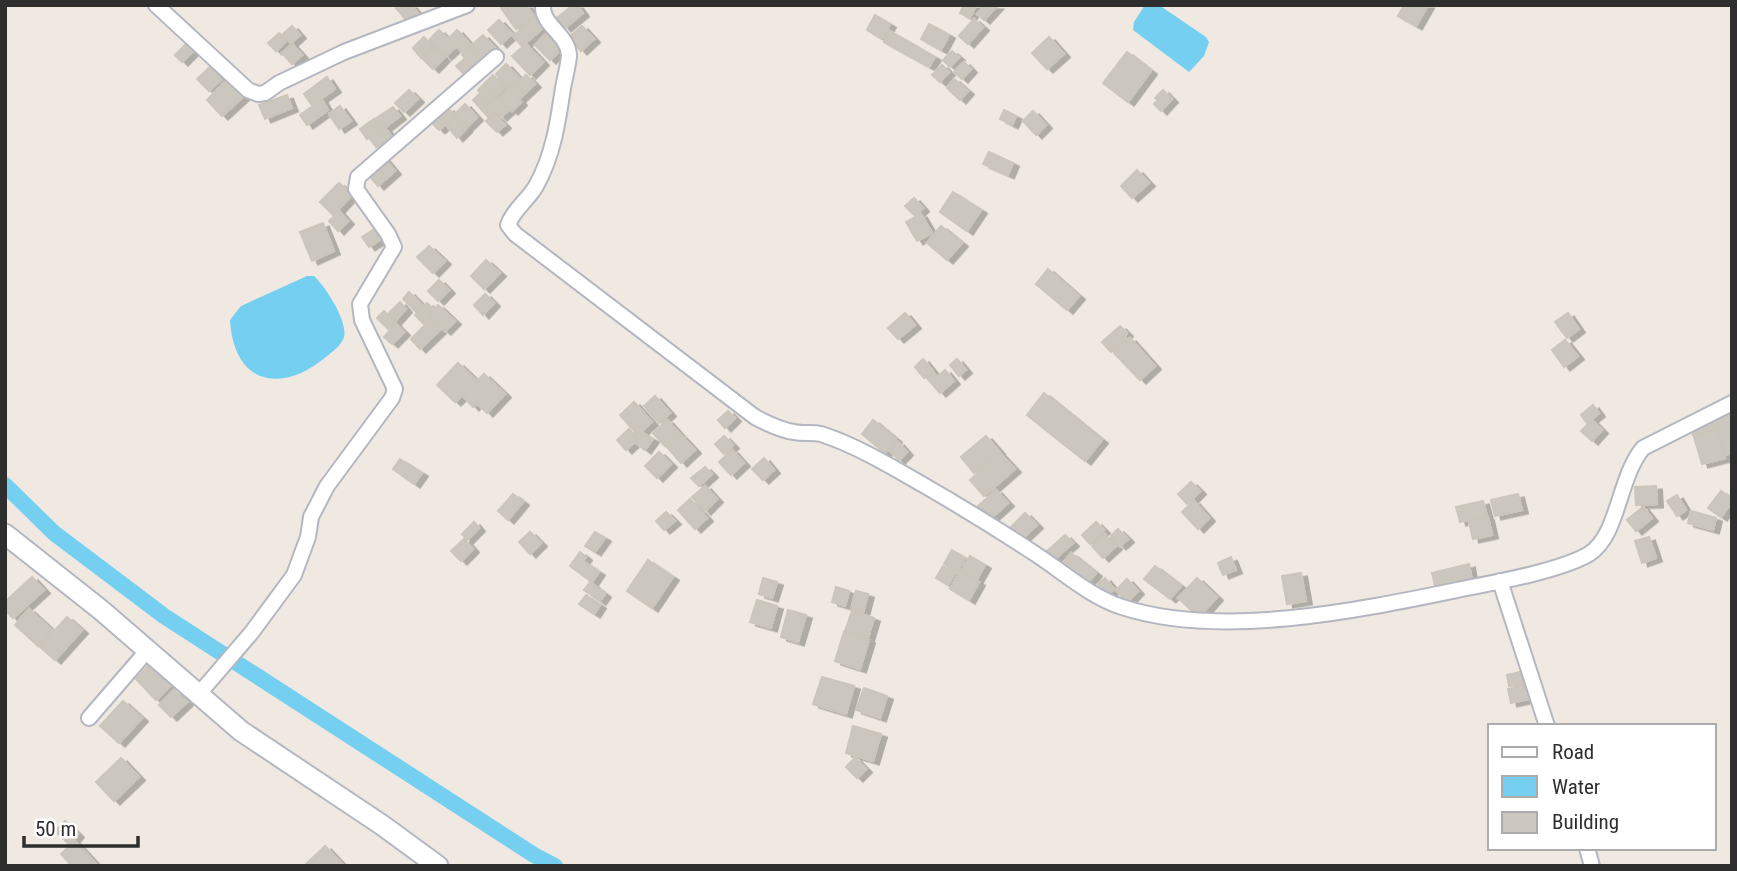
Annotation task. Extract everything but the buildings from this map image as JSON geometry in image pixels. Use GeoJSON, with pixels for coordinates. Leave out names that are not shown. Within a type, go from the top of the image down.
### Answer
{"type":"FeatureCollection","features":[{"type":"Feature","properties":{"kind":"main road"},"geometry":{"type":"LineString","coordinates":[[5,534],[241,731],[371,817],[436,865]]}},
{"type":"Feature","properties":{"kind":"street"},"geometry":{"type":"LineString","coordinates":[[156,5],[248,90],[258,94],[265,93],[279,83],[344,52],[467,5]]}},
{"type":"Feature","properties":{"kind":"street"},"geometry":{"type":"LineString","coordinates":[[543,5],[547,18],[568,47],[567,72],[553,144],[544,170],[526,201],[511,216],[508,225],[524,242],[755,417],[779,429],[816,433],[863,452],[920,483],[1013,539],[1096,595],[1119,606],[1145,614],[1251,622],[1380,606],[1500,581],[1573,561],[1589,553],[1604,540],[1633,460],[1643,448],[1732,403]]}},
{"type":"Feature","properties":{"kind":"street"},"geometry":{"type":"LineString","coordinates":[[198,695],[253,632],[294,575],[308,537],[311,517],[327,486],[392,398],[395,389],[362,320],[360,304],[394,247],[388,234],[356,189],[359,177],[496,57]]}},
{"type":"Feature","properties":{"kind":"street"},"geometry":{"type":"LineString","coordinates":[[1500,581],[1546,724]]}},
{"type":"Feature","properties":{"kind":"street"},"geometry":{"type":"LineString","coordinates":[[89,718],[148,651]]}},
{"type":"Feature","properties":{"kind":"water"},"geometry":{"type":"Polygon","coordinates":[[[1145,5],[1159,5],[1206,37],[1209,42],[1204,56],[1189,72],[1133,30],[1134,22],[1145,5]]]}},
{"type":"Feature","properties":{"kind":"water"},"geometry":{"type":"Polygon","coordinates":[[[307,276],[314,276],[335,304],[343,322],[343,340],[309,369],[276,379],[262,377],[250,370],[240,358],[233,342],[230,320],[241,306],[307,276]]]}},
{"type":"Feature","properties":{"kind":"waterway"},"geometry":{"type":"LineString","coordinates":[[5,485],[54,533],[164,616],[555,866]]}}]}
